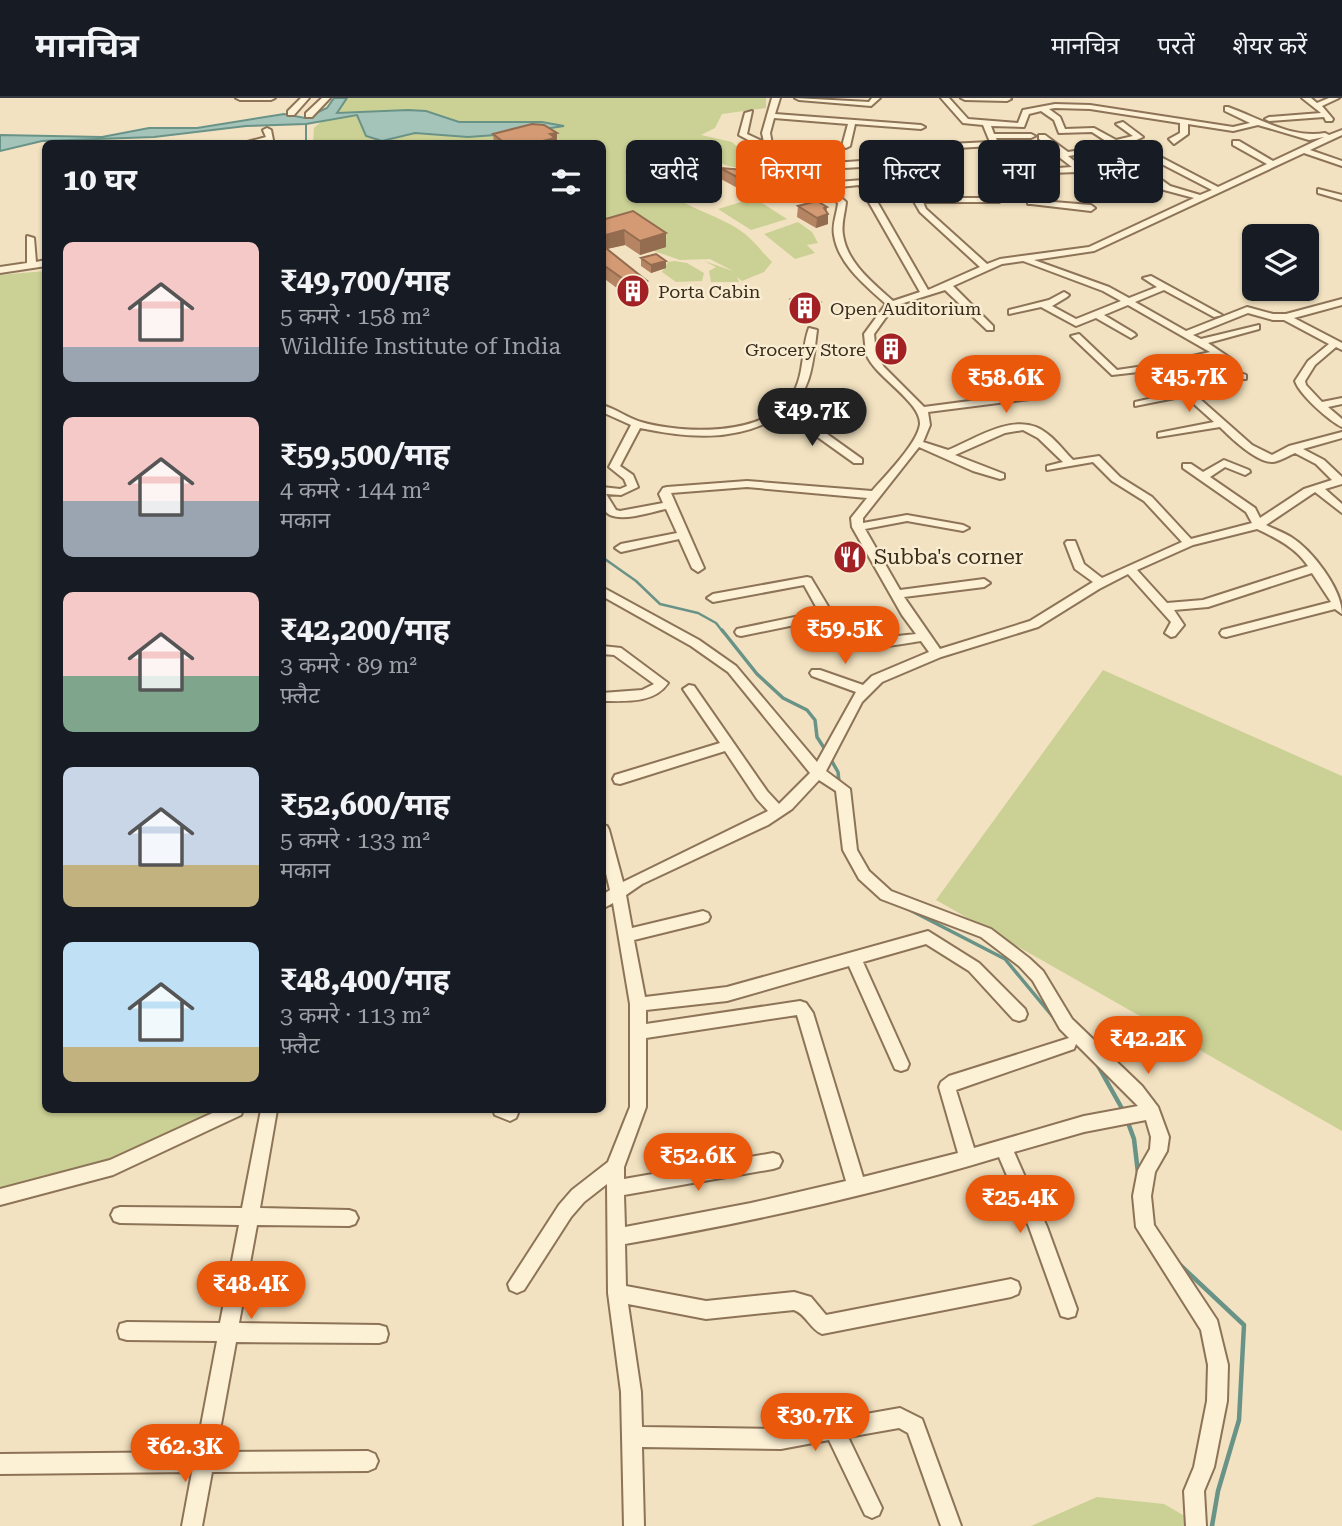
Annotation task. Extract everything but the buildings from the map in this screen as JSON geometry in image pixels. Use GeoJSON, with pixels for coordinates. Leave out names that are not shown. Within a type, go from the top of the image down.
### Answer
{"type":"FeatureCollection","features":[{"type":"Feature","properties":{"kind":"street"},"geometry":{"type":"LineString","coordinates":[[240,98],[271,98]]}},
{"type":"Feature","properties":{"kind":"street"},"geometry":{"type":"LineString","coordinates":[[291,113],[305,98]]}},
{"type":"Feature","properties":{"kind":"street"},"geometry":{"type":"LineString","coordinates":[[309,115],[326,98]]}},
{"type":"Feature","properties":{"kind":"street"},"geometry":{"type":"LineString","coordinates":[[768,140],[766,133],[776,98]]}},
{"type":"Feature","properties":{"kind":"street"},"geometry":{"type":"LineString","coordinates":[[799,98],[870,104],[876,98]]}},
{"type":"Feature","properties":{"kind":"street"},"geometry":{"type":"LineString","coordinates":[[945,98],[966,121],[1021,125],[1025,113],[1039,108]]}},
{"type":"Feature","properties":{"kind":"street"},"geometry":{"type":"LineString","coordinates":[[965,98],[1007,98],[1039,108],[1090,107],[1238,128],[1255,122]]}},
{"type":"Feature","properties":{"kind":"street"},"geometry":{"type":"LineString","coordinates":[[1086,98],[1090,107]]}},
{"type":"Feature","properties":{"kind":"street"},"geometry":{"type":"LineString","coordinates":[[1307,98],[1318,105],[1339,133]]}},
{"type":"Feature","properties":{"kind":"street"},"geometry":{"type":"LineString","coordinates":[[1318,105],[1335,98]]}},
{"type":"Feature","properties":{"kind":"street"},"geometry":{"type":"LineString","coordinates":[[812,120],[815,106]]}},
{"type":"Feature","properties":{"kind":"street"},"geometry":{"type":"LineString","coordinates":[[1039,108],[1057,119],[1062,131],[1094,130],[1110,140]]}},
{"type":"Feature","properties":{"kind":"street"},"geometry":{"type":"LineString","coordinates":[[1228,108],[1255,122],[1309,138],[1339,133]]}},
{"type":"Feature","properties":{"kind":"street"},"geometry":{"type":"LineString","coordinates":[[1217,112],[1238,128]]}},
{"type":"Feature","properties":{"kind":"street"},"geometry":{"type":"LineString","coordinates":[[749,113],[743,135],[754,140]]}},
{"type":"Feature","properties":{"kind":"street"},"geometry":{"type":"LineString","coordinates":[[1269,119],[1326,115]]}},
{"type":"Feature","properties":{"kind":"street"},"geometry":{"type":"LineString","coordinates":[[772,116],[852,122],[887,129],[920,127]]}},
{"type":"Feature","properties":{"kind":"street"},"geometry":{"type":"LineString","coordinates":[[1174,142],[1173,139],[1184,134],[1184,121]]}},
{"type":"Feature","properties":{"kind":"street"},"geometry":{"type":"LineString","coordinates":[[846,146],[852,122]]}},
{"type":"Feature","properties":{"kind":"street"},"geometry":{"type":"LineString","coordinates":[[986,123],[994,140],[1031,136]]}},
{"type":"Feature","properties":{"kind":"street"},"geometry":{"type":"LineString","coordinates":[[1119,124],[1139,137],[1128,140]]}},
{"type":"Feature","properties":{"kind":"street"},"geometry":{"type":"LineString","coordinates":[[261,140],[270,138],[267,130]]}},
{"type":"Feature","properties":{"kind":"street"},"geometry":{"type":"LineString","coordinates":[[937,654],[896,594],[858,527],[857,519],[918,443],[925,425],[922,410],[880,369],[871,354],[869,334],[891,304],[947,286],[986,268],[1091,249],[1339,133]]}},
{"type":"Feature","properties":{"kind":"street"},"geometry":{"type":"LineString","coordinates":[[953,135],[956,140]]}},
{"type":"Feature","properties":{"kind":"street"},"geometry":{"type":"LineString","coordinates":[[1080,136],[1086,140]]}},
{"type":"Feature","properties":{"kind":"street"},"geometry":{"type":"LineString","coordinates":[[1041,137],[1065,153],[1074,152]]}},
{"type":"Feature","properties":{"kind":"street"},"geometry":{"type":"LineString","coordinates":[[1236,143],[1273,163]]}},
{"type":"Feature","properties":{"kind":"street"},"geometry":{"type":"LineString","coordinates":[[1303,150],[1342,164]]}},
{"type":"Feature","properties":{"kind":"street"},"geometry":{"type":"LineString","coordinates":[[1065,153],[1062,156],[1074,165]]}},
{"type":"Feature","properties":{"kind":"street"},"geometry":{"type":"LineString","coordinates":[[1166,153],[1226,185]]}},
{"type":"Feature","properties":{"kind":"street"},"geometry":{"type":"LineString","coordinates":[[1163,161],[1217,189]]}},
{"type":"Feature","properties":{"kind":"street"},"geometry":{"type":"LineString","coordinates":[[1163,185],[1199,197]]}},
{"type":"Feature","properties":{"kind":"street"},"geometry":{"type":"LineString","coordinates":[[1321,191],[1342,198]]}},
{"type":"Feature","properties":{"kind":"street"},"geometry":{"type":"LineString","coordinates":[[842,203],[837,226],[846,254],[864,280],[891,304]]}},
{"type":"Feature","properties":{"kind":"street"},"geometry":{"type":"LineString","coordinates":[[874,203],[925,293]]}},
{"type":"Feature","properties":{"kind":"street"},"geometry":{"type":"LineString","coordinates":[[920,203],[923,210],[986,268]]}},
{"type":"Feature","properties":{"kind":"street"},"geometry":{"type":"LineString","coordinates":[[1048,203],[1091,208]]}},
{"type":"Feature","properties":{"kind":"street"},"geometry":{"type":"LineString","coordinates":[[30,238],[32,265]]}},
{"type":"Feature","properties":{"kind":"street"},"geometry":{"type":"LineString","coordinates":[[1025,259],[1106,289],[1130,302],[1202,342],[1227,360],[1219,368],[1242,377]]}},
{"type":"Feature","properties":{"kind":"street"},"geometry":{"type":"LineString","coordinates":[[0,270],[42,264]]}},
{"type":"Feature","properties":{"kind":"street"},"geometry":{"type":"LineString","coordinates":[[1148,278],[1217,315]]}},
{"type":"Feature","properties":{"kind":"street"},"geometry":{"type":"LineString","coordinates":[[947,286],[990,328]]}},
{"type":"Feature","properties":{"kind":"street"},"geometry":{"type":"LineString","coordinates":[[1047,302],[1045,306],[1073,323],[1164,288]]}},
{"type":"Feature","properties":{"kind":"street"},"geometry":{"type":"LineString","coordinates":[[1012,312],[1064,296]]}},
{"type":"Feature","properties":{"kind":"street"},"geometry":{"type":"LineString","coordinates":[[1188,334],[1247,310],[1273,317],[1286,317],[1342,302]]}},
{"type":"Feature","properties":{"kind":"street"},"geometry":{"type":"LineString","coordinates":[[1097,315],[1131,335]]}},
{"type":"Feature","properties":{"kind":"street"},"geometry":{"type":"LineString","coordinates":[[1286,317],[1338,345],[1311,363],[1300,381],[1301,386],[1342,424]]}},
{"type":"Feature","properties":{"kind":"street"},"geometry":{"type":"LineString","coordinates":[[1202,342],[1256,327]]}},
{"type":"Feature","properties":{"kind":"street"},"geometry":{"type":"LineString","coordinates":[[606,411],[633,429],[708,435],[746,428],[777,413],[799,393],[812,330]]}},
{"type":"Feature","properties":{"kind":"street"},"geometry":{"type":"LineString","coordinates":[[1076,336],[1115,373],[1157,368],[1216,354]]}},
{"type":"Feature","properties":{"kind":"street"},"geometry":{"type":"LineString","coordinates":[[1157,368],[1264,457],[1272,459],[1293,448],[1342,435]]}},
{"type":"Feature","properties":{"kind":"street"},"geometry":{"type":"LineString","coordinates":[[1139,404],[1187,393]]}},
{"type":"Feature","properties":{"kind":"street"},"geometry":{"type":"LineString","coordinates":[[922,410],[1038,395]]}},
{"type":"Feature","properties":{"kind":"street"},"geometry":{"type":"LineString","coordinates":[[1320,405],[1342,401]]}},
{"type":"Feature","properties":{"kind":"street"},"geometry":{"type":"LineString","coordinates":[[777,413],[809,426],[858,461]]}},
{"type":"Feature","properties":{"kind":"street"},"geometry":{"type":"LineString","coordinates":[[1161,435],[1222,424]]}},
{"type":"Feature","properties":{"kind":"street"},"geometry":{"type":"LineString","coordinates":[[944,454],[976,439],[1026,427],[1035,431],[1069,462]]}},
{"type":"Feature","properties":{"kind":"street"},"geometry":{"type":"LineString","coordinates":[[606,490],[621,492],[633,487],[629,477],[614,467],[633,429]]}},
{"type":"Feature","properties":{"kind":"street"},"geometry":{"type":"LineString","coordinates":[[918,443],[1000,476]]}},
{"type":"Feature","properties":{"kind":"street"},"geometry":{"type":"LineString","coordinates":[[1293,448],[1320,462],[1341,480]]}},
{"type":"Feature","properties":{"kind":"street"},"geometry":{"type":"LineString","coordinates":[[1051,468],[1095,458],[1116,479],[1148,499],[1189,543]]}},
{"type":"Feature","properties":{"kind":"street"},"geometry":{"type":"LineString","coordinates":[[1203,477],[1224,463],[1245,472]]}},
{"type":"Feature","properties":{"kind":"street"},"geometry":{"type":"LineString","coordinates":[[1186,466],[1251,510],[1258,525],[1294,544],[1315,568],[1340,607],[1226,633]]}},
{"type":"Feature","properties":{"kind":"street"},"geometry":{"type":"LineString","coordinates":[[606,900],[618,891],[777,811],[825,762],[864,690],[877,678],[937,654],[1034,624],[1101,583],[1130,569],[1189,543],[1258,525],[1316,487],[1341,480]]}},
{"type":"Feature","properties":{"kind":"street"},"geometry":{"type":"LineString","coordinates":[[698,568],[665,494],[667,490],[727,484],[875,495]]}},
{"type":"Feature","properties":{"kind":"street"},"geometry":{"type":"LineString","coordinates":[[1316,487],[1342,510]]}},
{"type":"Feature","properties":{"kind":"street"},"geometry":{"type":"LineString","coordinates":[[606,502],[612,512],[618,515],[670,505]]}},
{"type":"Feature","properties":{"kind":"street"},"geometry":{"type":"LineString","coordinates":[[858,527],[907,519],[962,528]]}},
{"type":"Feature","properties":{"kind":"street"},"geometry":{"type":"LineString","coordinates":[[621,548],[683,535]]}},
{"type":"Feature","properties":{"kind":"street"},"geometry":{"type":"LineString","coordinates":[[1071,542],[1079,566],[1101,583]]}},
{"type":"Feature","properties":{"kind":"street"},"geometry":{"type":"LineString","coordinates":[[1166,607],[1204,604],[1315,568]]}},
{"type":"Feature","properties":{"kind":"street"},"geometry":{"type":"LineString","coordinates":[[1130,569],[1178,623],[1171,633]]}},
{"type":"Feature","properties":{"kind":"street"},"geometry":{"type":"LineString","coordinates":[[713,598],[803,580],[811,584],[840,636],[847,640],[867,643],[923,637]]}},
{"type":"Feature","properties":{"kind":"street"},"geometry":{"type":"LineString","coordinates":[[896,594],[984,583]]}},
{"type":"Feature","properties":{"kind":"street"},"geometry":{"type":"LineString","coordinates":[[606,593],[695,643],[732,669],[825,762],[843,789],[850,850],[863,875],[886,895],[986,933],[1024,962],[1042,982],[1066,1024],[1136,1091],[1152,1112],[1160,1137],[1158,1151],[1147,1170],[1142,1196],[1145,1227],[1210,1327],[1218,1365],[1217,1401],[1204,1467],[1194,1491],[1196,1526]]}},
{"type":"Feature","properties":{"kind":"street"},"geometry":{"type":"LineString","coordinates":[[741,632],[828,614]]}},
{"type":"Feature","properties":{"kind":"street"},"geometry":{"type":"LineString","coordinates":[[606,650],[617,651],[663,683],[651,692],[606,697]]}},
{"type":"Feature","properties":{"kind":"street"},"geometry":{"type":"LineString","coordinates":[[816,673],[864,690]]}},
{"type":"Feature","properties":{"kind":"street"},"geometry":{"type":"LineString","coordinates":[[689,689],[704,706],[727,746],[777,811]]}},
{"type":"Feature","properties":{"kind":"street"},"geometry":{"type":"LineString","coordinates":[[620,779],[727,746]]}},
{"type":"Feature","properties":{"kind":"street"},"geometry":{"type":"LineString","coordinates":[[606,845],[618,891],[638,1004],[638,1107],[615,1167],[617,1293],[631,1392],[634,1526]]}},
{"type":"Feature","properties":{"kind":"street"},"geometry":{"type":"LineString","coordinates":[[625,936],[703,917]]}},
{"type":"Feature","properties":{"kind":"street"},"geometry":{"type":"LineString","coordinates":[[638,1004],[727,994],[932,937],[974,967],[1020,1014]]}},
{"type":"Feature","properties":{"kind":"street"},"geometry":{"type":"LineString","coordinates":[[853,957],[901,1064]]}},
{"type":"Feature","properties":{"kind":"street"},"geometry":{"type":"LineString","coordinates":[[639,1032],[800,1008],[805,1013],[857,1186]]}},
{"type":"Feature","properties":{"kind":"street"},"geometry":{"type":"LineString","coordinates":[[968,1158],[946,1093],[950,1083],[1068,1044]]}},
{"type":"Feature","properties":{"kind":"street"},"geometry":{"type":"LineString","coordinates":[[618,1237],[710,1222],[1003,1149],[1125,1114],[1152,1112]]}},
{"type":"Feature","properties":{"kind":"street"},"geometry":{"type":"LineString","coordinates":[[0,1197],[113,1167],[229,1113]]}},
{"type":"Feature","properties":{"kind":"street"},"geometry":{"type":"LineString","coordinates":[[192,1526],[268,1113]]}},
{"type":"Feature","properties":{"kind":"street"},"geometry":{"type":"LineString","coordinates":[[1003,1149],[1038,1227],[1068,1309]]}},
{"type":"Feature","properties":{"kind":"street"},"geometry":{"type":"LineString","coordinates":[[616,1188],[773,1161]]}},
{"type":"Feature","properties":{"kind":"street"},"geometry":{"type":"LineString","coordinates":[[517,1284],[565,1211],[578,1196],[615,1167]]}},
{"type":"Feature","properties":{"kind":"street"},"geometry":{"type":"LineString","coordinates":[[120,1214],[349,1218]]}},
{"type":"Feature","properties":{"kind":"street"},"geometry":{"type":"LineString","coordinates":[[617,1293],[706,1310],[794,1301],[804,1303],[822,1325],[1011,1288]]}},
{"type":"Feature","properties":{"kind":"street"},"geometry":{"type":"LineString","coordinates":[[127,1331],[379,1334]]}},
{"type":"Feature","properties":{"kind":"street"},"geometry":{"type":"LineString","coordinates":[[632,1437],[781,1439],[900,1418],[915,1426],[951,1526]]}},
{"type":"Feature","properties":{"kind":"street"},"geometry":{"type":"LineString","coordinates":[[834,1429],[872,1508]]}},
{"type":"Feature","properties":{"kind":"street"},"geometry":{"type":"LineString","coordinates":[[0,1464],[66,1461],[368,1461]]}},
{"type":"Feature","properties":{"kind":"green space"},"geometry":{"type":"Polygon","coordinates":[[[348,98],[766,98],[766,108],[722,114],[715,128],[701,135],[732,142],[736,146],[736,167],[722,163],[722,140],[626,140],[626,203],[686,203],[745,234],[772,262],[764,272],[742,281],[737,277],[739,282],[711,282],[709,271],[716,267],[704,261],[733,271],[710,259],[680,260],[606,234],[606,140],[313,140],[314,128],[348,98]]]}},
{"type":"Feature","properties":{"kind":"green space"},"geometry":{"type":"Polygon","coordinates":[[[738,203],[762,203],[787,219],[751,230],[718,209],[738,203]]]}},
{"type":"Feature","properties":{"kind":"green space"},"geometry":{"type":"Polygon","coordinates":[[[798,222],[812,232],[818,243],[807,245],[815,253],[795,259],[764,234],[798,222]]]}},
{"type":"Feature","properties":{"kind":"green space"},"geometry":{"type":"Polygon","coordinates":[[[668,262],[687,263],[704,273],[702,281],[676,282],[662,272],[668,262]]]}},
{"type":"Feature","properties":{"kind":"green space"},"geometry":{"type":"Polygon","coordinates":[[[42,271],[42,1113],[231,1113],[209,1126],[0,1199],[0,275],[42,271]]]}},
{"type":"Feature","properties":{"kind":"green space"},"geometry":{"type":"Polygon","coordinates":[[[1103,670],[1342,776],[1342,1131],[936,900],[1103,670]]]}},
{"type":"Feature","properties":{"kind":"green space"},"geometry":{"type":"Polygon","coordinates":[[[1097,1497],[1164,1504],[1202,1526],[1031,1526],[1097,1497]]]}},
{"type":"Feature","properties":{"kind":"water"},"geometry":{"type":"Polygon","coordinates":[[[334,98],[347,98],[337,113],[426,111],[459,122],[542,122],[564,126],[468,137],[415,133],[379,140],[366,136],[357,115],[306,124],[246,126],[154,137],[42,140],[0,151],[0,135],[102,137],[149,128],[197,128],[284,114],[305,118],[327,108],[334,98]]]}},
{"type":"Feature","properties":{"kind":"waterway"},"geometry":{"type":"LineString","coordinates":[[306,124],[306,140]]}},
{"type":"Feature","properties":{"kind":"waterway"},"geometry":{"type":"LineString","coordinates":[[606,560],[636,581],[660,604],[698,613],[716,623],[723,632]]}},
{"type":"Feature","properties":{"kind":"waterway"},"geometry":{"type":"LineString","coordinates":[[722,630],[757,674],[783,698],[807,710],[815,720],[817,737],[826,751]]}},
{"type":"Feature","properties":{"kind":"waterway"},"geometry":{"type":"LineString","coordinates":[[830,758],[838,772],[839,782]]}},
{"type":"Feature","properties":{"kind":"waterway"},"geometry":{"type":"LineString","coordinates":[[906,908],[1005,959],[1054,1018]]}},
{"type":"Feature","properties":{"kind":"waterway"},"geometry":{"type":"LineString","coordinates":[[1097,1064],[1124,1112]]}},
{"type":"Feature","properties":{"kind":"waterway"},"geometry":{"type":"LineString","coordinates":[[1127,1120],[1134,1139],[1138,1173]]}},
{"type":"Feature","properties":{"kind":"waterway"},"geometry":{"type":"LineString","coordinates":[[1178,1263],[1244,1325],[1239,1420],[1218,1491],[1212,1526]]}},
{"type":"Feature","properties":{"kind":"place","name":"Porta Cabin"},"geometry":{"type":"Point","coordinates":[633,291]}},
{"type":"Feature","properties":{"kind":"place","name":"Open Auditorium"},"geometry":{"type":"Point","coordinates":[805,308]}},
{"type":"Feature","properties":{"kind":"place","name":"Grocery Store"},"geometry":{"type":"Point","coordinates":[891,349]}},
{"type":"Feature","properties":{"kind":"place","name":"Subba's corner"},"geometry":{"type":"Point","coordinates":[850,557]}}]}
